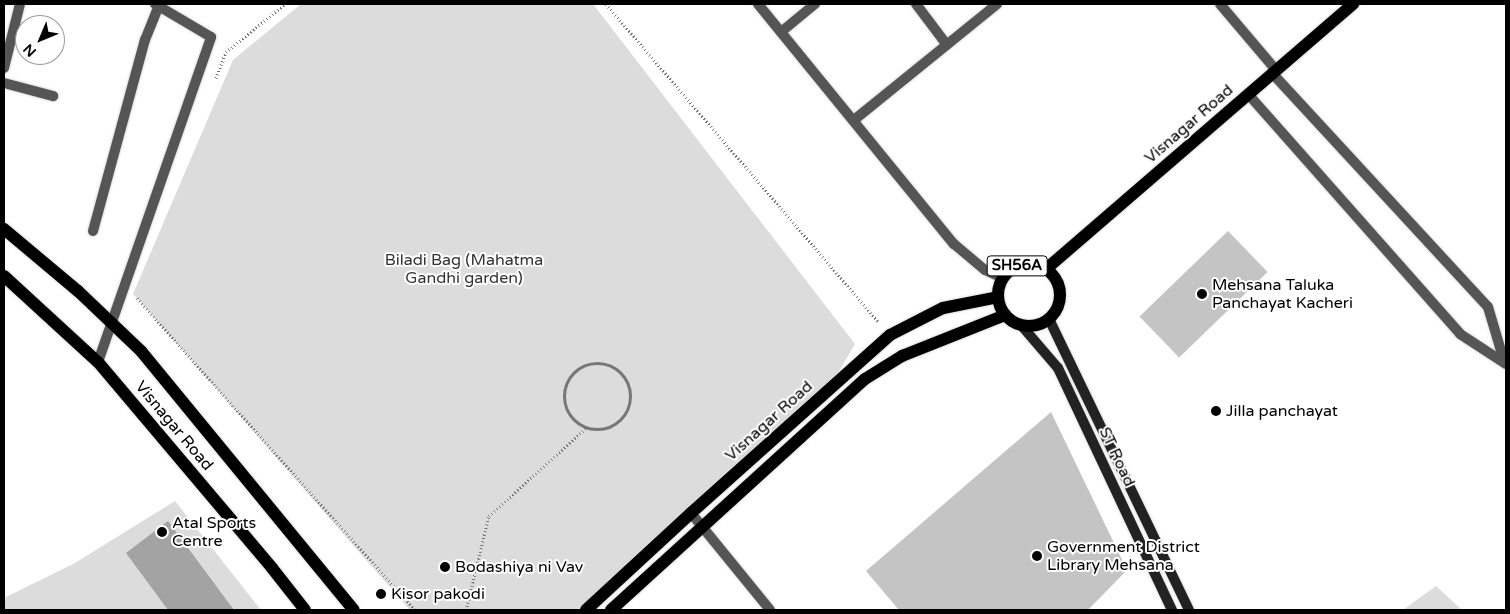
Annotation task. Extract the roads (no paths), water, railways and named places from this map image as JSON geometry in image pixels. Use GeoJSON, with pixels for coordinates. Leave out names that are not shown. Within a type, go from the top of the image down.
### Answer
{"type":"FeatureCollection","features":[{"type":"Feature","properties":{"kind":"main road","name":"Visnagar Road"},"geometry":{"type":"LineString","coordinates":[[1046,269],[1353,4]]}},
{"type":"Feature","properties":{"kind":"main road"},"geometry":{"type":"LineString","coordinates":[[4,229],[78,290],[142,351],[354,610]]}},
{"type":"Feature","properties":{"kind":"main road","name":"SH56A"},"geometry":{"type":"LineString","coordinates":[[1005,315],[998,297],[1002,278],[1018,266],[1027,263],[1046,269],[1055,279],[1060,293],[1056,311],[1049,319]]}},
{"type":"Feature","properties":{"kind":"main road","name":"Visnagar Road"},"geometry":{"type":"LineString","coordinates":[[4,276],[98,362],[272,568],[305,610]]}},
{"type":"Feature","properties":{"kind":"main road","name":"Visnagar Road"},"geometry":{"type":"LineString","coordinates":[[586,610],[691,513],[890,336],[943,308],[998,297]]}},
{"type":"Feature","properties":{"kind":"main road"},"geometry":{"type":"LineString","coordinates":[[611,610],[865,380],[902,356],[1005,315],[1021,325],[1041,324],[1049,319]]}},
{"type":"Feature","properties":{"kind":"main road","name":"ST Road"},"geometry":{"type":"LineString","coordinates":[[1049,319],[1189,610]]}},
{"type":"Feature","properties":{"kind":"main road","name":"ST Road"},"geometry":{"type":"LineString","coordinates":[[1021,325],[1058,368],[1172,610]]}},
{"type":"Feature","properties":{"kind":"street"},"geometry":{"type":"LineString","coordinates":[[4,68],[7,45],[18,4]]}},
{"type":"Feature","properties":{"kind":"street"},"geometry":{"type":"LineString","coordinates":[[758,4],[954,244],[985,270],[1002,278]]}},
{"type":"Feature","properties":{"kind":"street"},"geometry":{"type":"LineString","coordinates":[[781,32],[816,4]]}},
{"type":"Feature","properties":{"kind":"street"},"geometry":{"type":"LineString","coordinates":[[916,4],[947,45]]}},
{"type":"Feature","properties":{"kind":"street"},"geometry":{"type":"LineString","coordinates":[[854,120],[997,4]]}},
{"type":"Feature","properties":{"kind":"street"},"geometry":{"type":"LineString","coordinates":[[1220,4],[1274,72],[1488,307],[1505,361]]}},
{"type":"Feature","properties":{"kind":"street"},"geometry":{"type":"LineString","coordinates":[[93,231],[145,40],[157,5],[211,37],[98,362]]}},
{"type":"Feature","properties":{"kind":"street"},"geometry":{"type":"LineString","coordinates":[[4,83],[53,96]]}},
{"type":"Feature","properties":{"kind":"street"},"geometry":{"type":"LineString","coordinates":[[1248,94],[1460,334],[1505,361]]}},
{"type":"Feature","properties":{"kind":"street"},"geometry":{"type":"LineString","coordinates":[[691,513],[770,610]]}},
{"type":"Feature","properties":{"kind":"place","name":"Mehsana Taluka Panchayat Kacheri"},"geometry":{"type":"Point","coordinates":[1202,294]}},
{"type":"Feature","properties":{"kind":"place","name":"Jilla panchayat"},"geometry":{"type":"Point","coordinates":[1216,411]}},
{"type":"Feature","properties":{"kind":"place","name":"Atal Sports Centre"},"geometry":{"type":"Point","coordinates":[162,532]}},
{"type":"Feature","properties":{"kind":"place","name":"Government District Library Mehsana"},"geometry":{"type":"Point","coordinates":[1037,556]}},
{"type":"Feature","properties":{"kind":"place","name":"Bodashiya ni Vav"},"geometry":{"type":"Point","coordinates":[445,567]}},
{"type":"Feature","properties":{"kind":"place","name":"Kisor pakodi"},"geometry":{"type":"Point","coordinates":[381,594]}},
{"type":"Feature","properties":{"kind":"park label","name":"Biladi Bag (Mahatma Gandhi garden)"},"geometry":{"type":"Point","coordinates":[464,269]}}]}
